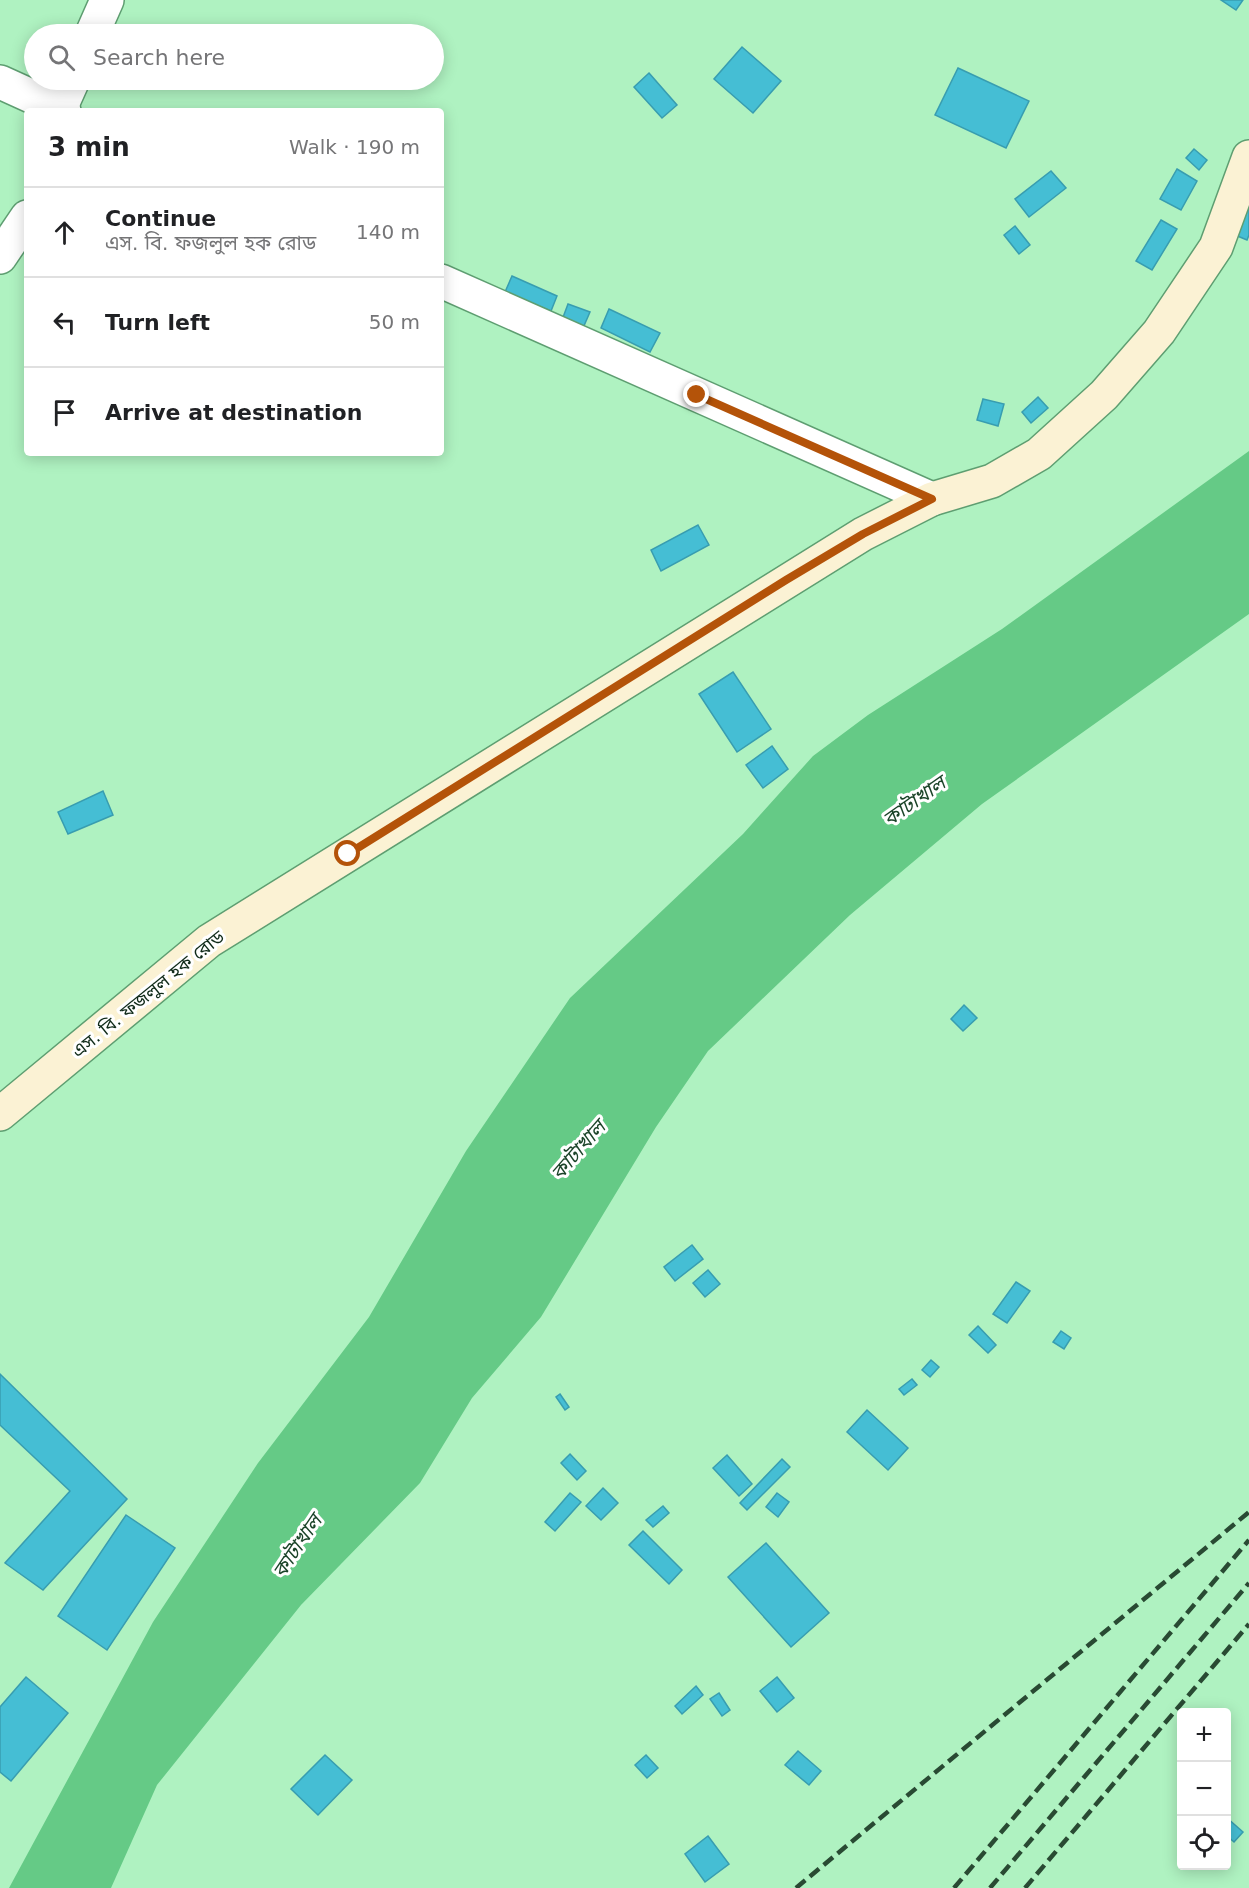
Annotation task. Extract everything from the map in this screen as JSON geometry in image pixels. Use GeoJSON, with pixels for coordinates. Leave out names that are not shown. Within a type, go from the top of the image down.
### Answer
{"type":"FeatureCollection","features":[{"type":"Feature","properties":{"kind":"main road","name":"এস. বি. ফজলুল হক রোড"},"geometry":{"type":"LineString","coordinates":[[0,1114],[209,940],[863,534],[932,499],[992,481],[1040,454],[1104,395],[1159,332],[1216,247],[1249,157]]}},
{"type":"Feature","properties":{"kind":"street"},"geometry":{"type":"LineString","coordinates":[[96,24],[107,0]]}},
{"type":"Feature","properties":{"kind":"street"},"geometry":{"type":"LineString","coordinates":[[0,82],[58,108]]}},
{"type":"Feature","properties":{"kind":"street"},"geometry":{"type":"LineString","coordinates":[[63,108],[69,90]]}},
{"type":"Feature","properties":{"kind":"street"},"geometry":{"type":"LineString","coordinates":[[0,257],[24,221]]}},
{"type":"Feature","properties":{"kind":"street"},"geometry":{"type":"LineString","coordinates":[[444,282],[932,499]]}},
{"type":"Feature","properties":{"kind":"water","name":"কাটাখাল"},"geometry":{"type":"Polygon","coordinates":[[[1249,451],[1249,614],[982,804],[850,915],[708,1051],[656,1127],[541,1317],[472,1398],[420,1483],[301,1605],[157,1785],[111,1888],[9,1888],[153,1622],[258,1463],[369,1317],[466,1151],[570,998],[743,834],[813,756],[868,715],[1002,629],[1249,451]]]}},
{"type":"Feature","properties":{"kind":"building"},"geometry":{"type":"Polygon","coordinates":[[[1221,0],[1243,0],[1236,10],[1221,0]]]}},
{"type":"Feature","properties":{"kind":"building"},"geometry":{"type":"Polygon","coordinates":[[[742,47],[781,81],[753,113],[714,79],[742,47]]]}},
{"type":"Feature","properties":{"kind":"building"},"geometry":{"type":"Polygon","coordinates":[[[958,68],[1029,101],[1006,148],[935,115],[958,68]]]}},
{"type":"Feature","properties":{"kind":"building"},"geometry":{"type":"Polygon","coordinates":[[[649,73],[677,105],[662,118],[634,87],[649,73]]]}},
{"type":"Feature","properties":{"kind":"building"},"geometry":{"type":"Polygon","coordinates":[[[1194,149],[1207,160],[1199,170],[1186,158],[1194,149]]]}},
{"type":"Feature","properties":{"kind":"building"},"geometry":{"type":"Polygon","coordinates":[[[1177,169],[1197,181],[1181,210],[1160,199],[1177,169]]]}},
{"type":"Feature","properties":{"kind":"building"},"geometry":{"type":"Polygon","coordinates":[[[1051,171],[1066,188],[1029,217],[1015,199],[1051,171]]]}},
{"type":"Feature","properties":{"kind":"building"},"geometry":{"type":"Polygon","coordinates":[[[1249,203],[1249,235],[1247,240],[1235,235],[1249,203]]]}},
{"type":"Feature","properties":{"kind":"building"},"geometry":{"type":"Polygon","coordinates":[[[1161,220],[1177,229],[1152,270],[1136,261],[1161,220]]]}},
{"type":"Feature","properties":{"kind":"building"},"geometry":{"type":"Polygon","coordinates":[[[1015,226],[1030,245],[1019,254],[1004,235],[1015,226]]]}},
{"type":"Feature","properties":{"kind":"building"},"geometry":{"type":"Polygon","coordinates":[[[512,276],[557,296],[551,311],[505,292],[512,276]]]}},
{"type":"Feature","properties":{"kind":"building"},"geometry":{"type":"Polygon","coordinates":[[[568,304],[590,312],[583,328],[562,320],[568,304]]]}},
{"type":"Feature","properties":{"kind":"building"},"geometry":{"type":"Polygon","coordinates":[[[609,309],[660,333],[650,352],[601,328],[609,309]]]}},
{"type":"Feature","properties":{"kind":"building"},"geometry":{"type":"Polygon","coordinates":[[[1038,397],[1048,408],[1031,423],[1022,412],[1038,397]]]}},
{"type":"Feature","properties":{"kind":"building"},"geometry":{"type":"Polygon","coordinates":[[[983,399],[1004,404],[998,426],[977,420],[983,399]]]}},
{"type":"Feature","properties":{"kind":"building"},"geometry":{"type":"Polygon","coordinates":[[[698,525],[709,545],[661,571],[651,550],[698,525]]]}},
{"type":"Feature","properties":{"kind":"building"},"geometry":{"type":"Polygon","coordinates":[[[733,672],[771,729],[737,752],[699,694],[733,672]]]}},
{"type":"Feature","properties":{"kind":"building"},"geometry":{"type":"Polygon","coordinates":[[[772,746],[788,769],[763,788],[746,765],[772,746]]]}},
{"type":"Feature","properties":{"kind":"building"},"geometry":{"type":"Polygon","coordinates":[[[103,791],[113,815],[68,834],[58,812],[103,791]]]}},
{"type":"Feature","properties":{"kind":"building"},"geometry":{"type":"Polygon","coordinates":[[[964,1005],[977,1018],[963,1031],[951,1019],[964,1005]]]}},
{"type":"Feature","properties":{"kind":"building"},"geometry":{"type":"Polygon","coordinates":[[[692,1245],[703,1259],[675,1281],[664,1267],[692,1245]]]}},
{"type":"Feature","properties":{"kind":"building"},"geometry":{"type":"Polygon","coordinates":[[[708,1270],[720,1284],[705,1297],[693,1283],[708,1270]]]}},
{"type":"Feature","properties":{"kind":"building"},"geometry":{"type":"Polygon","coordinates":[[[1016,1282],[1030,1291],[1007,1323],[993,1314],[1016,1282]]]}},
{"type":"Feature","properties":{"kind":"building"},"geometry":{"type":"Polygon","coordinates":[[[978,1326],[996,1345],[988,1353],[969,1335],[978,1326]]]}},
{"type":"Feature","properties":{"kind":"building"},"geometry":{"type":"Polygon","coordinates":[[[1061,1331],[1071,1338],[1064,1349],[1053,1342],[1061,1331]]]}},
{"type":"Feature","properties":{"kind":"building"},"geometry":{"type":"Polygon","coordinates":[[[931,1360],[939,1367],[930,1377],[922,1370],[931,1360]]]}},
{"type":"Feature","properties":{"kind":"building"},"geometry":{"type":"Polygon","coordinates":[[[0,1374],[127,1499],[43,1590],[5,1563],[70,1491],[0,1425],[0,1374]]]}},
{"type":"Feature","properties":{"kind":"building"},"geometry":{"type":"Polygon","coordinates":[[[912,1379],[917,1385],[904,1395],[899,1389],[912,1379]]]}},
{"type":"Feature","properties":{"kind":"building"},"geometry":{"type":"Polygon","coordinates":[[[560,1394],[569,1407],[565,1410],[556,1397],[560,1394]]]}},
{"type":"Feature","properties":{"kind":"building"},"geometry":{"type":"Polygon","coordinates":[[[867,1410],[908,1448],[888,1470],[847,1432],[867,1410]]]}},
{"type":"Feature","properties":{"kind":"building"},"geometry":{"type":"Polygon","coordinates":[[[570,1454],[586,1471],[577,1480],[561,1463],[570,1454]]]}},
{"type":"Feature","properties":{"kind":"building"},"geometry":{"type":"Polygon","coordinates":[[[727,1455],[752,1484],[739,1496],[713,1468],[727,1455]]]}},
{"type":"Feature","properties":{"kind":"building"},"geometry":{"type":"Polygon","coordinates":[[[782,1459],[790,1467],[747,1510],[740,1503],[782,1459]]]}},
{"type":"Feature","properties":{"kind":"building"},"geometry":{"type":"Polygon","coordinates":[[[603,1488],[618,1503],[601,1520],[586,1506],[603,1488]]]}},
{"type":"Feature","properties":{"kind":"building"},"geometry":{"type":"Polygon","coordinates":[[[570,1493],[581,1502],[555,1531],[545,1522],[570,1493]]]}},
{"type":"Feature","properties":{"kind":"building"},"geometry":{"type":"Polygon","coordinates":[[[777,1493],[789,1502],[778,1517],[766,1507],[777,1493]]]}},
{"type":"Feature","properties":{"kind":"building"},"geometry":{"type":"Polygon","coordinates":[[[663,1506],[669,1513],[653,1527],[646,1520],[663,1506]]]}},
{"type":"Feature","properties":{"kind":"building"},"geometry":{"type":"Polygon","coordinates":[[[126,1515],[175,1548],[107,1650],[58,1616],[126,1515]]]}},
{"type":"Feature","properties":{"kind":"building"},"geometry":{"type":"Polygon","coordinates":[[[643,1531],[682,1570],[669,1584],[629,1545],[643,1531]]]}},
{"type":"Feature","properties":{"kind":"building"},"geometry":{"type":"Polygon","coordinates":[[[766,1543],[829,1613],[791,1647],[728,1577],[766,1543]]]}},
{"type":"Feature","properties":{"kind":"building"},"geometry":{"type":"Polygon","coordinates":[[[26,1677],[68,1713],[11,1781],[0,1772],[0,1707],[26,1677]]]}},
{"type":"Feature","properties":{"kind":"building"},"geometry":{"type":"Polygon","coordinates":[[[777,1677],[794,1698],[777,1712],[760,1691],[777,1677]]]}},
{"type":"Feature","properties":{"kind":"building"},"geometry":{"type":"Polygon","coordinates":[[[696,1686],[703,1695],[682,1714],[675,1706],[696,1686]]]}},
{"type":"Feature","properties":{"kind":"building"},"geometry":{"type":"Polygon","coordinates":[[[719,1693],[730,1710],[722,1716],[710,1699],[719,1693]]]}},
{"type":"Feature","properties":{"kind":"building"},"geometry":{"type":"Polygon","coordinates":[[[798,1751],[821,1771],[809,1785],[785,1765],[798,1751]]]}},
{"type":"Feature","properties":{"kind":"building"},"geometry":{"type":"Polygon","coordinates":[[[325,1755],[352,1780],[318,1815],[291,1789],[325,1755]]]}},
{"type":"Feature","properties":{"kind":"building"},"geometry":{"type":"Polygon","coordinates":[[[646,1755],[658,1768],[647,1778],[635,1765],[646,1755]]]}},
{"type":"Feature","properties":{"kind":"building"},"geometry":{"type":"Polygon","coordinates":[[[1231,1821],[1243,1832],[1234,1842],[1231,1839],[1231,1821]]]}},
{"type":"Feature","properties":{"kind":"building"},"geometry":{"type":"Polygon","coordinates":[[[708,1836],[729,1864],[705,1882],[685,1854],[708,1836]]]}},
{"type":"Feature","properties":{"kind":"railway"},"geometry":{"type":"LineString","coordinates":[[796,1888],[1249,1512]]}},
{"type":"Feature","properties":{"kind":"railway"},"geometry":{"type":"LineString","coordinates":[[954,1888],[1249,1540]]}},
{"type":"Feature","properties":{"kind":"railway"},"geometry":{"type":"LineString","coordinates":[[990,1888],[1249,1583]]}},
{"type":"Feature","properties":{"kind":"railway"},"geometry":{"type":"LineString","coordinates":[[1025,1888],[1249,1624]]}},
{"type":"Feature","properties":{"kind":"route"},"geometry":{"type":"LineString","coordinates":[[348,854],[786,580],[863,534],[932,499],[697,395]]}}]}
